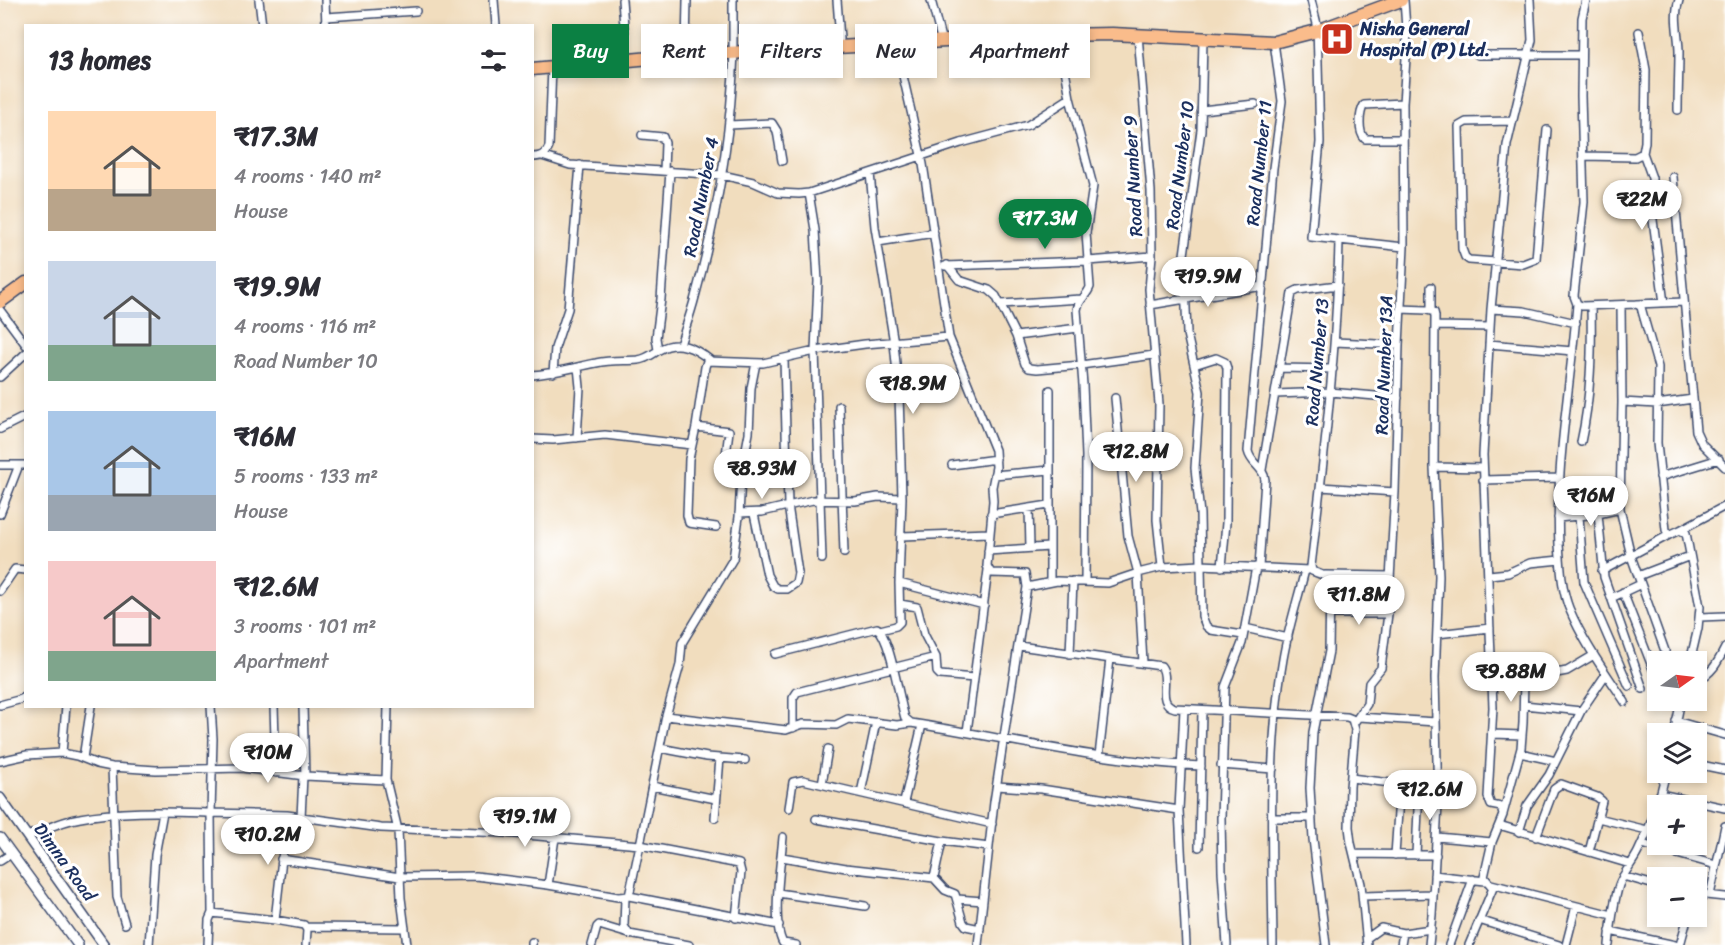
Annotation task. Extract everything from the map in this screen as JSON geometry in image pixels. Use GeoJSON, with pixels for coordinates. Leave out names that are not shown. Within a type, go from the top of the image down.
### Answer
{"type":"FeatureCollection","features":[{"type":"Feature","properties":{"kind":"highway"},"geometry":{"type":"LineString","coordinates":[[937,39],[1092,26],[1230,35],[1276,35],[1317,28],[1380,0]]}},
{"type":"Feature","properties":{"kind":"highway"},"geometry":{"type":"LineString","coordinates":[[1090,35],[1138,35],[1274,42],[1402,0]]}},
{"type":"Feature","properties":{"kind":"highway"},"geometry":{"type":"LineString","coordinates":[[843,39],[949,38]]}},
{"type":"Feature","properties":{"kind":"highway"},"geometry":{"type":"LineString","coordinates":[[727,48],[855,46]]}},
{"type":"Feature","properties":{"kind":"highway"},"geometry":{"type":"LineString","coordinates":[[629,59],[739,47]]}},
{"type":"Feature","properties":{"kind":"highway"},"geometry":{"type":"LineString","coordinates":[[534,63],[552,61]]}},
{"type":"Feature","properties":{"kind":"highway"},"geometry":{"type":"LineString","coordinates":[[534,69],[552,67]]}},
{"type":"Feature","properties":{"kind":"highway"},"geometry":{"type":"LineString","coordinates":[[0,292],[24,274]]}},
{"type":"Feature","properties":{"kind":"highway"},"geometry":{"type":"LineString","coordinates":[[0,302],[24,284]]}},
{"type":"Feature","properties":{"kind":"street"},"geometry":{"type":"LineString","coordinates":[[259,0],[262,24]]}},
{"type":"Feature","properties":{"kind":"street"},"geometry":{"type":"LineString","coordinates":[[326,0],[326,24]]}},
{"type":"Feature","properties":{"kind":"street"},"geometry":{"type":"LineString","coordinates":[[494,0],[496,24]]}},
{"type":"Feature","properties":{"kind":"street"},"geometry":{"type":"LineString","coordinates":[[622,0],[624,24]]}},
{"type":"Feature","properties":{"kind":"street"},"geometry":{"type":"LineString","coordinates":[[686,24],[687,0]]}},
{"type":"Feature","properties":{"kind":"street","name":"Road Number 4"},"geometry":{"type":"LineString","coordinates":[[680,345],[702,270],[722,175],[729,125],[733,0]]}},
{"type":"Feature","properties":{"kind":"street"},"geometry":{"type":"LineString","coordinates":[[837,0],[839,24]]}},
{"type":"Feature","properties":{"kind":"street"},"geometry":{"type":"LineString","coordinates":[[931,0],[941,38]]}},
{"type":"Feature","properties":{"kind":"street"},"geometry":{"type":"LineString","coordinates":[[1311,0],[1317,28],[1320,142],[1311,237],[1404,247]]}},
{"type":"Feature","properties":{"kind":"street","name":"Road Number 13A"},"geometry":{"type":"LineString","coordinates":[[1367,941],[1363,896],[1349,827],[1357,720],[1366,704],[1369,683],[1381,668],[1388,614],[1404,247],[1402,139],[1407,43],[1402,0]]}},
{"type":"Feature","properties":{"kind":"street"},"geometry":{"type":"LineString","coordinates":[[1503,815],[1500,807],[1491,806],[1488,802],[1493,734],[1491,628],[1483,468],[1495,261],[1511,121],[1532,40],[1530,0]]}},
{"type":"Feature","properties":{"kind":"street"},"geometry":{"type":"LineString","coordinates":[[1586,0],[1582,18],[1581,55],[1584,202],[1574,296],[1577,304],[1576,323],[1560,478],[1558,518],[1560,560],[1569,608],[1594,655],[1625,702]]}},
{"type":"Feature","properties":{"kind":"street"},"geometry":{"type":"LineString","coordinates":[[1678,110],[1679,52],[1676,14],[1679,0]]}},
{"type":"Feature","properties":{"kind":"street"},"geometry":{"type":"LineString","coordinates":[[326,17],[416,11]]}},
{"type":"Feature","properties":{"kind":"street"},"geometry":{"type":"LineString","coordinates":[[1640,32],[1645,60],[1646,87],[1643,153],[1652,178],[1653,220],[1664,303]]}},
{"type":"Feature","properties":{"kind":"street","name":"Road Number 9"},"geometry":{"type":"LineString","coordinates":[[1138,35],[1151,190],[1152,256],[1149,289],[1160,424],[1157,520],[1162,567]]}},
{"type":"Feature","properties":{"kind":"street","name":"Road Number 10"},"geometry":{"type":"LineString","coordinates":[[1203,39],[1202,110],[1184,255],[1187,334],[1200,392],[1195,468],[1200,514],[1203,622],[1211,630],[1288,638]]}},
{"type":"Feature","properties":{"kind":"street","name":"Road Number 11"},"geometry":{"type":"LineString","coordinates":[[1227,945],[1222,871],[1221,765],[1225,687],[1234,669],[1244,632],[1257,567],[1265,480],[1262,470],[1250,459],[1248,451],[1272,180],[1282,101],[1274,42]]}},
{"type":"Feature","properties":{"kind":"street"},"geometry":{"type":"LineString","coordinates":[[1478,55],[1581,55]]}},
{"type":"Feature","properties":{"kind":"street"},"geometry":{"type":"LineString","coordinates":[[542,156],[547,153],[549,147],[552,67]]}},
{"type":"Feature","properties":{"kind":"street"},"geometry":{"type":"LineString","coordinates":[[904,78],[922,156],[950,337],[992,442],[996,459],[988,570],[968,732]]}},
{"type":"Feature","properties":{"kind":"street"},"geometry":{"type":"LineString","coordinates":[[1001,304],[1082,298],[1088,294],[1090,287],[1086,232],[1093,186],[1067,78]]}},
{"type":"Feature","properties":{"kind":"street"},"geometry":{"type":"LineString","coordinates":[[534,157],[542,156],[562,163],[580,165],[722,175],[761,185],[778,193],[809,192],[961,143],[1028,125],[1070,98]]}},
{"type":"Feature","properties":{"kind":"street"},"geometry":{"type":"LineString","coordinates":[[1402,139],[1365,139],[1360,132],[1361,110],[1364,105],[1403,103]]}},
{"type":"Feature","properties":{"kind":"street"},"geometry":{"type":"LineString","coordinates":[[1202,110],[1255,104]]}},
{"type":"Feature","properties":{"kind":"street"},"geometry":{"type":"LineString","coordinates":[[1511,121],[1462,123],[1459,130],[1463,255],[1469,260],[1523,264],[1536,260],[1547,130]]}},
{"type":"Feature","properties":{"kind":"street"},"geometry":{"type":"LineString","coordinates":[[729,125],[772,123],[777,131],[782,161]]}},
{"type":"Feature","properties":{"kind":"street"},"geometry":{"type":"LineString","coordinates":[[642,135],[663,137],[665,143],[667,171],[661,299],[656,335],[658,350]]}},
{"type":"Feature","properties":{"kind":"street"},"geometry":{"type":"LineString","coordinates":[[1582,156],[1635,157],[1643,153]]}},
{"type":"Feature","properties":{"kind":"street"},"geometry":{"type":"LineString","coordinates":[[554,373],[555,348],[568,309],[580,165]]}},
{"type":"Feature","properties":{"kind":"street"},"geometry":{"type":"LineString","coordinates":[[775,654],[872,628],[880,630],[899,625],[901,618],[899,583],[902,498],[900,402],[870,172]]}},
{"type":"Feature","properties":{"kind":"street"},"geometry":{"type":"LineString","coordinates":[[1673,177],[1693,399],[1699,440],[1725,467]]}},
{"type":"Feature","properties":{"kind":"street"},"geometry":{"type":"LineString","coordinates":[[809,192],[815,230],[818,281],[815,351],[822,559]]}},
{"type":"Feature","properties":{"kind":"street"},"geometry":{"type":"LineString","coordinates":[[878,242],[934,233]]}},
{"type":"Feature","properties":{"kind":"street","name":"Road Number 13"},"geometry":{"type":"LineString","coordinates":[[1273,945],[1273,769],[1276,713],[1283,658],[1308,570],[1321,487],[1335,342],[1339,240]]}},
{"type":"Feature","properties":{"kind":"street"},"geometry":{"type":"LineString","coordinates":[[938,266],[1088,261],[1152,256]]}},
{"type":"Feature","properties":{"kind":"street"},"geometry":{"type":"LineString","coordinates":[[947,266],[959,280],[989,290],[996,296],[1029,368],[1081,365],[1154,355]]}},
{"type":"Feature","properties":{"kind":"street"},"geometry":{"type":"LineString","coordinates":[[1262,470],[1292,293],[1298,290],[1338,285]]}},
{"type":"Feature","properties":{"kind":"street"},"geometry":{"type":"LineString","coordinates":[[1150,305],[1263,286]]}},
{"type":"Feature","properties":{"kind":"street"},"geometry":{"type":"LineString","coordinates":[[1429,945],[1437,837],[1435,678],[1439,576],[1434,467],[1435,316],[1431,310],[1431,287]]}},
{"type":"Feature","properties":{"kind":"street"},"geometry":{"type":"LineString","coordinates":[[1082,298],[1077,310],[1086,456],[1085,582]]}},
{"type":"Feature","properties":{"kind":"street"},"geometry":{"type":"LineString","coordinates":[[1577,304],[1591,306],[1684,302]]}},
{"type":"Feature","properties":{"kind":"street"},"geometry":{"type":"LineString","coordinates":[[1637,304],[1641,307],[1656,359],[1660,477],[1666,530],[1669,535]]}},
{"type":"Feature","properties":{"kind":"street"},"geometry":{"type":"LineString","coordinates":[[1621,305],[1620,509],[1631,556],[1665,651]]}},
{"type":"Feature","properties":{"kind":"street"},"geometry":{"type":"LineString","coordinates":[[1581,442],[1591,371],[1591,306]]}},
{"type":"Feature","properties":{"kind":"street"},"geometry":{"type":"LineString","coordinates":[[1400,309],[1431,310]]}},
{"type":"Feature","properties":{"kind":"street"},"geometry":{"type":"LineString","coordinates":[[1491,309],[1524,310],[1576,323]]}},
{"type":"Feature","properties":{"kind":"street"},"geometry":{"type":"LineString","coordinates":[[0,310],[24,342]]}},
{"type":"Feature","properties":{"kind":"street"},"geometry":{"type":"LineString","coordinates":[[1435,326],[1490,327]]}},
{"type":"Feature","properties":{"kind":"street"},"geometry":{"type":"LineString","coordinates":[[1016,336],[1078,328]]}},
{"type":"Feature","properties":{"kind":"street"},"geometry":{"type":"LineString","coordinates":[[534,375],[554,373],[609,361],[644,359],[665,347],[680,345],[697,350],[710,360],[756,363],[815,351],[950,337]]}},
{"type":"Feature","properties":{"kind":"street"},"geometry":{"type":"LineString","coordinates":[[1335,342],[1399,345]]}},
{"type":"Feature","properties":{"kind":"street"},"geometry":{"type":"LineString","coordinates":[[1489,344],[1573,351]]}},
{"type":"Feature","properties":{"kind":"street"},"geometry":{"type":"LineString","coordinates":[[0,377],[24,355]]}},
{"type":"Feature","properties":{"kind":"street"},"geometry":{"type":"LineString","coordinates":[[1194,365],[1216,358],[1225,362],[1227,368],[1226,523],[1222,567]]}},
{"type":"Feature","properties":{"kind":"street"},"geometry":{"type":"LineString","coordinates":[[754,514],[770,580],[778,589],[787,589],[796,583],[798,573],[788,505],[784,359]]}},
{"type":"Feature","properties":{"kind":"street"},"geometry":{"type":"LineString","coordinates":[[710,360],[706,362],[688,466],[687,520],[694,525],[716,527]]}},
{"type":"Feature","properties":{"kind":"street"},"geometry":{"type":"LineString","coordinates":[[629,934],[624,926],[627,897],[666,716],[680,665],[682,643],[733,559],[741,475],[750,419],[751,388],[756,363]]}},
{"type":"Feature","properties":{"kind":"street"},"geometry":{"type":"LineString","coordinates":[[577,438],[580,387],[578,367]]}},
{"type":"Feature","properties":{"kind":"street"},"geometry":{"type":"LineString","coordinates":[[1281,368],[1333,369]]}},
{"type":"Feature","properties":{"kind":"street"},"geometry":{"type":"LineString","coordinates":[[1050,390],[1050,582]]}},
{"type":"Feature","properties":{"kind":"street"},"geometry":{"type":"LineString","coordinates":[[1275,394],[1330,392],[1398,398]]}},
{"type":"Feature","properties":{"kind":"street"},"geometry":{"type":"LineString","coordinates":[[1115,398],[1128,536],[1138,573],[1143,663]]}},
{"type":"Feature","properties":{"kind":"street"},"geometry":{"type":"LineString","coordinates":[[1622,402],[1657,404],[1693,399]]}},
{"type":"Feature","properties":{"kind":"street"},"geometry":{"type":"LineString","coordinates":[[839,406],[844,553]]}},
{"type":"Feature","properties":{"kind":"street"},"geometry":{"type":"LineString","coordinates":[[0,429],[24,417]]}},
{"type":"Feature","properties":{"kind":"street"},"geometry":{"type":"LineString","coordinates":[[696,427],[729,431],[725,464]]}},
{"type":"Feature","properties":{"kind":"street"},"geometry":{"type":"LineString","coordinates":[[534,439],[553,440],[605,435],[692,445]]}},
{"type":"Feature","properties":{"kind":"street"},"geometry":{"type":"LineString","coordinates":[[951,465],[996,459]]}},
{"type":"Feature","properties":{"kind":"street"},"geometry":{"type":"LineString","coordinates":[[1660,477],[1719,459]]}},
{"type":"Feature","properties":{"kind":"street"},"geometry":{"type":"LineString","coordinates":[[0,465],[22,465],[0,514]]}},
{"type":"Feature","properties":{"kind":"street"},"geometry":{"type":"LineString","coordinates":[[1434,467],[1483,468]]}},
{"type":"Feature","properties":{"kind":"street"},"geometry":{"type":"LineString","coordinates":[[994,475],[1050,470]]}},
{"type":"Feature","properties":{"kind":"street"},"geometry":{"type":"LineString","coordinates":[[1483,480],[1560,478]]}},
{"type":"Feature","properties":{"kind":"street"},"geometry":{"type":"LineString","coordinates":[[1321,487],[1395,492]]}},
{"type":"Feature","properties":{"kind":"street"},"geometry":{"type":"LineString","coordinates":[[739,513],[754,514],[819,500],[902,498]]}},
{"type":"Feature","properties":{"kind":"street"},"geometry":{"type":"LineString","coordinates":[[991,514],[1049,506]]}},
{"type":"Feature","properties":{"kind":"street"},"geometry":{"type":"LineString","coordinates":[[1602,571],[1725,506]]}},
{"type":"Feature","properties":{"kind":"street"},"geometry":{"type":"LineString","coordinates":[[1029,508],[1030,548]]}},
{"type":"Feature","properties":{"kind":"street"},"geometry":{"type":"LineString","coordinates":[[1558,518],[1620,509]]}},
{"type":"Feature","properties":{"kind":"street"},"geometry":{"type":"LineString","coordinates":[[1598,514],[1602,571],[1642,689]]}},
{"type":"Feature","properties":{"kind":"street"},"geometry":{"type":"LineString","coordinates":[[1579,516],[1582,571],[1586,591],[1629,686]]}},
{"type":"Feature","properties":{"kind":"street"},"geometry":{"type":"LineString","coordinates":[[1680,530],[1686,533],[1699,599],[1700,617],[1692,651]]}},
{"type":"Feature","properties":{"kind":"street"},"geometry":{"type":"LineString","coordinates":[[901,536],[989,533]]}},
{"type":"Feature","properties":{"kind":"street"},"geometry":{"type":"LineString","coordinates":[[988,551],[1049,547]]}},
{"type":"Feature","properties":{"kind":"street"},"geometry":{"type":"LineString","coordinates":[[1611,598],[1639,580],[1690,556]]}},
{"type":"Feature","properties":{"kind":"street"},"geometry":{"type":"LineString","coordinates":[[1489,575],[1508,573],[1536,562],[1560,560]]}},
{"type":"Feature","properties":{"kind":"street"},"geometry":{"type":"LineString","coordinates":[[1027,587],[1050,582],[1108,583],[1162,567],[1201,565],[1308,570],[1325,575],[1390,576]]}},
{"type":"Feature","properties":{"kind":"street"},"geometry":{"type":"LineString","coordinates":[[0,591],[15,569],[24,570]]}},
{"type":"Feature","properties":{"kind":"street"},"geometry":{"type":"LineString","coordinates":[[978,945],[997,786],[1027,587],[1024,574],[995,574],[988,570]]}},
{"type":"Feature","properties":{"kind":"street"},"geometry":{"type":"LineString","coordinates":[[1325,575],[1329,579],[1330,586],[1329,651],[1316,715],[1310,769],[1312,818],[1326,945]]}},
{"type":"Feature","properties":{"kind":"street"},"geometry":{"type":"LineString","coordinates":[[1070,654],[1072,581]]}},
{"type":"Feature","properties":{"kind":"street"},"geometry":{"type":"LineString","coordinates":[[899,583],[984,605]]}},
{"type":"Feature","properties":{"kind":"street"},"geometry":{"type":"LineString","coordinates":[[1623,592],[1647,654]]}},
{"type":"Feature","properties":{"kind":"street"},"geometry":{"type":"LineString","coordinates":[[900,604],[917,607],[924,634],[936,657],[937,672],[940,675],[974,678]]}},
{"type":"Feature","properties":{"kind":"street"},"geometry":{"type":"LineString","coordinates":[[1330,614],[1388,614]]}},
{"type":"Feature","properties":{"kind":"street"},"geometry":{"type":"LineString","coordinates":[[1700,617],[1725,616]]}},
{"type":"Feature","properties":{"kind":"street"},"geometry":{"type":"LineString","coordinates":[[1437,634],[1491,628]]}},
{"type":"Feature","properties":{"kind":"street"},"geometry":{"type":"LineString","coordinates":[[880,630],[905,718],[911,723]]}},
{"type":"Feature","properties":{"kind":"street"},"geometry":{"type":"LineString","coordinates":[[1018,646],[1161,666],[1164,671],[1165,702],[1169,707],[1225,712],[1347,717],[1357,720],[1436,722]]}},
{"type":"Feature","properties":{"kind":"street"},"geometry":{"type":"LineString","coordinates":[[1707,676],[1715,668],[1725,648]]}},
{"type":"Feature","properties":{"kind":"street"},"geometry":{"type":"LineString","coordinates":[[1469,945],[1492,892],[1484,872],[1520,753],[1524,679],[1567,671],[1594,655]]}},
{"type":"Feature","properties":{"kind":"street"},"geometry":{"type":"LineString","coordinates":[[793,728],[793,698],[797,692],[936,657]]}},
{"type":"Feature","properties":{"kind":"street"},"geometry":{"type":"LineString","coordinates":[[1099,756],[1110,659]]}},
{"type":"Feature","properties":{"kind":"street"},"geometry":{"type":"LineString","coordinates":[[1519,832],[1527,806],[1549,775],[1581,711],[1606,674]]}},
{"type":"Feature","properties":{"kind":"street"},"geometry":{"type":"LineString","coordinates":[[0,705],[24,697]]}},
{"type":"Feature","properties":{"kind":"street"},"geometry":{"type":"LineString","coordinates":[[1524,705],[1581,711]]}},
{"type":"Feature","properties":{"kind":"street"},"geometry":{"type":"LineString","coordinates":[[62,753],[66,708]]}},
{"type":"Feature","properties":{"kind":"street"},"geometry":{"type":"LineString","coordinates":[[83,758],[91,708]]}},
{"type":"Feature","properties":{"kind":"street"},"geometry":{"type":"LineString","coordinates":[[208,945],[209,920],[212,913],[211,708]]}},
{"type":"Feature","properties":{"kind":"street"},"geometry":{"type":"LineString","coordinates":[[274,708],[276,773]]}},
{"type":"Feature","properties":{"kind":"street"},"geometry":{"type":"LineString","coordinates":[[301,817],[304,776],[303,708]]}},
{"type":"Feature","properties":{"kind":"street"},"geometry":{"type":"LineString","coordinates":[[388,708],[386,780],[398,830],[407,945]]}},
{"type":"Feature","properties":{"kind":"street"},"geometry":{"type":"LineString","coordinates":[[1184,709],[1179,810],[1186,945]]}},
{"type":"Feature","properties":{"kind":"street"},"geometry":{"type":"LineString","coordinates":[[1199,847],[1202,710]]}},
{"type":"Feature","properties":{"kind":"street"},"geometry":{"type":"LineString","coordinates":[[1678,711],[1676,722],[1725,735]]}},
{"type":"Feature","properties":{"kind":"street"},"geometry":{"type":"LineString","coordinates":[[666,716],[786,730],[803,724],[836,725],[848,719],[897,725],[911,723],[1099,756],[1201,766]]}},
{"type":"Feature","properties":{"kind":"street"},"geometry":{"type":"LineString","coordinates":[[861,793],[876,722]]}},
{"type":"Feature","properties":{"kind":"street"},"geometry":{"type":"LineString","coordinates":[[904,802],[922,725]]}},
{"type":"Feature","properties":{"kind":"street"},"geometry":{"type":"LineString","coordinates":[[1493,734],[1522,735]]}},
{"type":"Feature","properties":{"kind":"street"},"geometry":{"type":"LineString","coordinates":[[660,748],[745,760]]}},
{"type":"Feature","properties":{"kind":"street"},"geometry":{"type":"LineString","coordinates":[[822,784],[828,749]]}},
{"type":"Feature","properties":{"kind":"street"},"geometry":{"type":"LineString","coordinates":[[0,761],[27,755],[62,753],[112,767],[156,770],[241,768],[304,776],[386,780]]}},
{"type":"Feature","properties":{"kind":"street"},"geometry":{"type":"LineString","coordinates":[[1520,753],[1556,761]]}},
{"type":"Feature","properties":{"kind":"street"},"geometry":{"type":"LineString","coordinates":[[715,819],[720,758]]}},
{"type":"Feature","properties":{"kind":"street"},"geometry":{"type":"LineString","coordinates":[[1221,765],[1273,769]]}},
{"type":"Feature","properties":{"kind":"street"},"geometry":{"type":"LineString","coordinates":[[1707,766],[1725,770]]}},
{"type":"Feature","properties":{"kind":"street"},"geometry":{"type":"LineString","coordinates":[[112,767],[117,897],[125,924]]}},
{"type":"Feature","properties":{"kind":"street"},"geometry":{"type":"LineString","coordinates":[[1351,778],[1438,789]]}},
{"type":"Feature","properties":{"kind":"street"},"geometry":{"type":"LineString","coordinates":[[789,808],[793,782],[803,780],[992,824]]}},
{"type":"Feature","properties":{"kind":"street"},"geometry":{"type":"LineString","coordinates":[[1663,783],[1660,794],[1725,808]]}},
{"type":"Feature","properties":{"kind":"street"},"geometry":{"type":"LineString","coordinates":[[1395,855],[1400,784]]}},
{"type":"Feature","properties":{"kind":"street"},"geometry":{"type":"LineString","coordinates":[[1536,837],[1558,784],[1600,799],[1602,805],[1589,852]]}},
{"type":"Feature","properties":{"kind":"street"},"geometry":{"type":"LineString","coordinates":[[652,786],[716,799]]}},
{"type":"Feature","properties":{"kind":"street"},"geometry":{"type":"LineString","coordinates":[[997,786],[1041,789],[1179,810]]}},
{"type":"Feature","properties":{"kind":"street"},"geometry":{"type":"LineString","coordinates":[[1416,855],[1419,787]]}},
{"type":"Feature","properties":{"kind":"street","name":"Dimna Road"},"geometry":{"type":"LineString","coordinates":[[0,798],[104,945]]}},
{"type":"Feature","properties":{"kind":"street"},"geometry":{"type":"LineString","coordinates":[[150,945],[155,855],[163,812]]}},
{"type":"Feature","properties":{"kind":"street"},"geometry":{"type":"LineString","coordinates":[[27,836],[74,819],[163,812],[287,815],[398,830],[504,833],[640,845],[739,864],[741,872],[736,918]]}},
{"type":"Feature","properties":{"kind":"street"},"geometry":{"type":"LineString","coordinates":[[275,920],[287,815]]}},
{"type":"Feature","properties":{"kind":"street"},"geometry":{"type":"LineString","coordinates":[[1273,818],[1312,818]]}},
{"type":"Feature","properties":{"kind":"street"},"geometry":{"type":"LineString","coordinates":[[1598,818],[1647,830],[1642,844],[1623,876],[1612,915],[1609,945]]}},
{"type":"Feature","properties":{"kind":"street"},"geometry":{"type":"LineString","coordinates":[[816,819],[989,847]]}},
{"type":"Feature","properties":{"kind":"street"},"geometry":{"type":"LineString","coordinates":[[1499,825],[1630,864]]}},
{"type":"Feature","properties":{"kind":"street"},"geometry":{"type":"LineString","coordinates":[[1710,895],[1725,826]]}},
{"type":"Feature","properties":{"kind":"street"},"geometry":{"type":"LineString","coordinates":[[783,837],[778,893],[779,925],[783,943],[796,945]]}},
{"type":"Feature","properties":{"kind":"street"},"geometry":{"type":"LineString","coordinates":[[1437,837],[1492,842]]}},
{"type":"Feature","properties":{"kind":"street"},"geometry":{"type":"LineString","coordinates":[[0,838],[78,945]]}},
{"type":"Feature","properties":{"kind":"street"},"geometry":{"type":"LineString","coordinates":[[548,885],[555,838]]}},
{"type":"Feature","properties":{"kind":"street"},"geometry":{"type":"LineString","coordinates":[[934,878],[942,841]]}},
{"type":"Feature","properties":{"kind":"street"},"geometry":{"type":"LineString","coordinates":[[1642,844],[1716,865]]}},
{"type":"Feature","properties":{"kind":"street"},"geometry":{"type":"LineString","coordinates":[[0,861],[11,854]]}},
{"type":"Feature","properties":{"kind":"street"},"geometry":{"type":"LineString","coordinates":[[1354,854],[1436,855]]}},
{"type":"Feature","properties":{"kind":"street"},"geometry":{"type":"LineString","coordinates":[[782,857],[846,868],[934,878],[945,890],[952,891],[957,898],[966,926],[980,929]]}},
{"type":"Feature","properties":{"kind":"street"},"geometry":{"type":"LineString","coordinates":[[281,859],[400,877],[476,876],[548,885],[779,925]]}},
{"type":"Feature","properties":{"kind":"street"},"geometry":{"type":"LineString","coordinates":[[1434,875],[1473,879],[1612,915]]}},
{"type":"Feature","properties":{"kind":"street"},"geometry":{"type":"LineString","coordinates":[[1623,876],[1647,883]]}},
{"type":"Feature","properties":{"kind":"street"},"geometry":{"type":"LineString","coordinates":[[1449,945],[1473,879]]}},
{"type":"Feature","properties":{"kind":"street"},"geometry":{"type":"LineString","coordinates":[[778,893],[865,906]]}},
{"type":"Feature","properties":{"kind":"street"},"geometry":{"type":"LineString","coordinates":[[1363,896],[1432,894]]}},
{"type":"Feature","properties":{"kind":"street"},"geometry":{"type":"LineString","coordinates":[[1707,895],[1725,897]]}},
{"type":"Feature","properties":{"kind":"street"},"geometry":{"type":"LineString","coordinates":[[957,898],[983,901]]}},
{"type":"Feature","properties":{"kind":"street"},"geometry":{"type":"LineString","coordinates":[[1566,945],[1576,906]]}},
{"type":"Feature","properties":{"kind":"street"},"geometry":{"type":"LineString","coordinates":[[212,913],[275,920],[306,927],[405,928]]}},
{"type":"Feature","properties":{"kind":"street"},"geometry":{"type":"LineString","coordinates":[[1479,920],[1559,945]]}},
{"type":"Feature","properties":{"kind":"street"},"geometry":{"type":"LineString","coordinates":[[592,945],[599,925],[629,934],[688,945]]}},
{"type":"Feature","properties":{"kind":"street"},"geometry":{"type":"LineString","coordinates":[[306,927],[306,945]]}},
{"type":"Feature","properties":{"kind":"street"},"geometry":{"type":"LineString","coordinates":[[1680,945],[1685,927]]}},
{"type":"Feature","properties":{"kind":"street"},"geometry":{"type":"LineString","coordinates":[[1367,941],[1381,928],[1403,933],[1431,929]]}},
{"type":"Feature","properties":{"kind":"street"},"geometry":{"type":"LineString","coordinates":[[1610,931],[1675,945]]}},
{"type":"Feature","properties":{"kind":"street"},"geometry":{"type":"LineString","coordinates":[[1401,945],[1403,933]]}},
{"type":"Feature","properties":{"kind":"place","name":"Nisha General Hospital (P) Ltd."},"geometry":{"type":"Point","coordinates":[1337,39]}}]}
